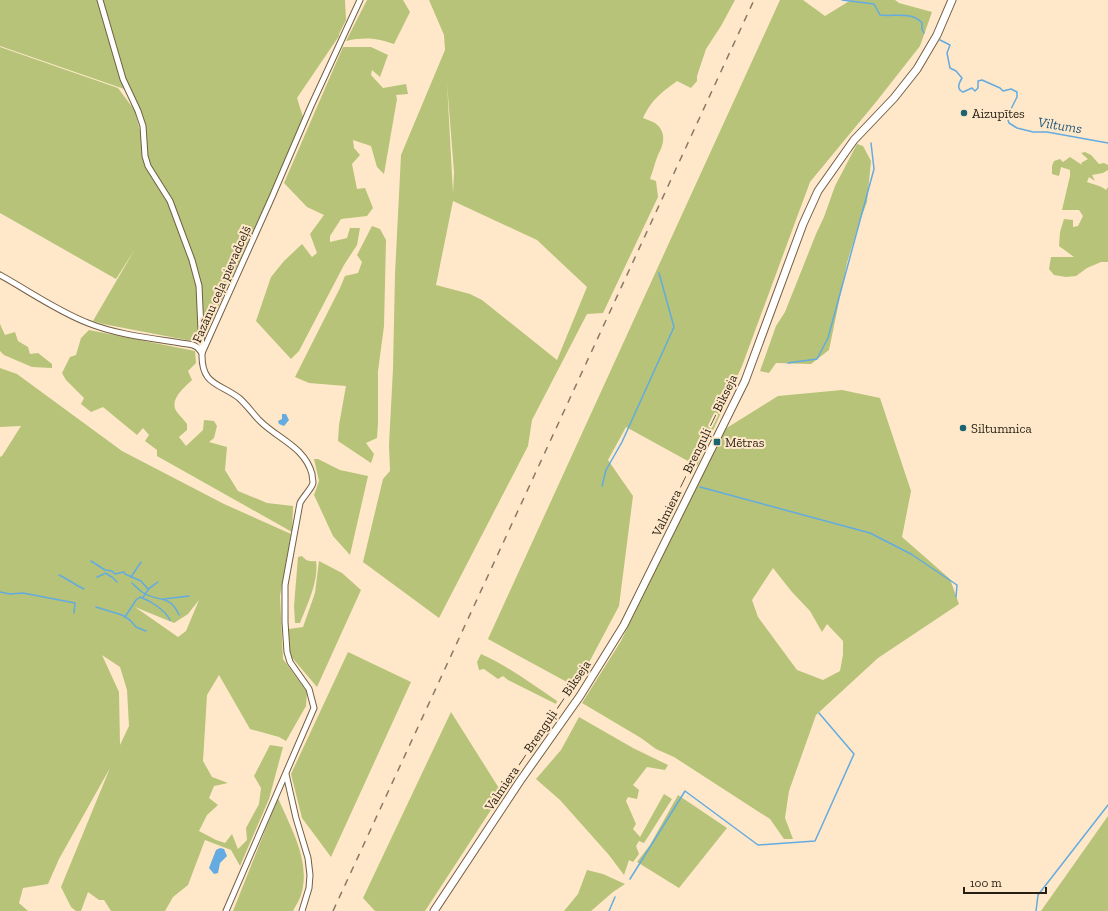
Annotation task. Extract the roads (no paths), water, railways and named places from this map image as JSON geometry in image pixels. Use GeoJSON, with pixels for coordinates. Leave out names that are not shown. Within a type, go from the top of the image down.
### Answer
{"type":"FeatureCollection","features":[{"type":"Feature","properties":{"kind":"main road","name":"Valmiera — Brenguļi — Bikseja"},"geometry":{"type":"LineString","coordinates":[[434,911],[520,781],[580,696],[624,625],[745,381],[803,224],[818,191],[854,140],[894,98],[917,69],[937,35],[952,0]]}},
{"type":"Feature","properties":{"kind":"street"},"geometry":{"type":"LineString","coordinates":[[100,0],[123,79],[143,126],[145,156],[148,166],[170,201],[192,260],[199,286],[202,353]]}},
{"type":"Feature","properties":{"kind":"street"},"geometry":{"type":"LineString","coordinates":[[356,0],[358,7]]}},
{"type":"Feature","properties":{"kind":"street","name":"Fazānu ceļa pievadceļš"},"geometry":{"type":"LineString","coordinates":[[226,911],[314,708],[309,689],[290,662],[287,652],[285,622],[285,585],[300,503],[303,496],[313,484],[313,478],[310,466],[300,452],[291,443],[260,421],[244,402],[233,394],[213,384],[204,370],[202,353],[272,197],[310,106],[360,0]]}},
{"type":"Feature","properties":{"kind":"street"},"geometry":{"type":"LineString","coordinates":[[0,275],[59,310],[89,324],[140,336],[193,345],[202,353]]}},
{"type":"Feature","properties":{"kind":"street"},"geometry":{"type":"LineString","coordinates":[[286,774],[296,818],[308,858],[310,888],[302,911]]}},
{"type":"Feature","properties":{"kind":"water"},"geometry":{"type":"Polygon","coordinates":[[[282,414],[286,414],[289,420],[284,426],[279,424],[278,421],[282,419],[282,414]]]}},
{"type":"Feature","properties":{"kind":"water"},"geometry":{"type":"Polygon","coordinates":[[[220,848],[224,849],[227,856],[220,863],[218,873],[214,874],[209,868],[216,850],[220,848]]]}},
{"type":"Feature","properties":{"kind":"waterway","name":"Viltums"},"geometry":{"type":"LineString","coordinates":[[842,0],[874,4],[880,15],[902,15],[918,19],[922,23],[924,33]]}},
{"type":"Feature","properties":{"kind":"waterway","name":"Viltums"},"geometry":{"type":"LineString","coordinates":[[940,40],[950,45],[947,53],[950,68],[956,71],[962,78],[959,86],[961,91],[963,92],[972,88],[975,91],[978,88],[978,81],[982,80],[1000,88],[1003,91],[1011,89],[1017,92],[1017,97],[1007,117],[1009,123],[1017,128],[1033,132],[1047,132],[1108,143]]}},
{"type":"Feature","properties":{"kind":"waterway"},"geometry":{"type":"LineString","coordinates":[[788,363],[817,359],[828,338],[874,169],[871,143]]}},
{"type":"Feature","properties":{"kind":"waterway"},"geometry":{"type":"LineString","coordinates":[[602,486],[606,470],[622,442],[674,327],[659,273]]}},
{"type":"Feature","properties":{"kind":"waterway"},"geometry":{"type":"LineString","coordinates":[[700,487],[870,533],[911,554],[957,585],[956,597]]}},
{"type":"Feature","properties":{"kind":"waterway"},"geometry":{"type":"LineString","coordinates":[[91,561],[105,570],[112,571],[115,574],[124,572],[125,574],[141,581],[148,589]]}},
{"type":"Feature","properties":{"kind":"waterway"},"geometry":{"type":"LineString","coordinates":[[131,577],[141,562]]}},
{"type":"Feature","properties":{"kind":"waterway"},"geometry":{"type":"LineString","coordinates":[[105,573],[117,582]]}},
{"type":"Feature","properties":{"kind":"waterway"},"geometry":{"type":"LineString","coordinates":[[97,577],[104,574]]}},
{"type":"Feature","properties":{"kind":"waterway"},"geometry":{"type":"LineString","coordinates":[[59,575],[84,589]]}},
{"type":"Feature","properties":{"kind":"waterway"},"geometry":{"type":"LineString","coordinates":[[143,598],[147,591],[158,582]]}},
{"type":"Feature","properties":{"kind":"waterway"},"geometry":{"type":"LineString","coordinates":[[132,583],[148,595],[167,601],[175,608],[179,615]]}},
{"type":"Feature","properties":{"kind":"waterway"},"geometry":{"type":"LineString","coordinates":[[0,592],[10,594],[23,593],[75,603],[74,613]]}},
{"type":"Feature","properties":{"kind":"waterway"},"geometry":{"type":"LineString","coordinates":[[164,599],[189,596]]}},
{"type":"Feature","properties":{"kind":"waterway"},"geometry":{"type":"LineString","coordinates":[[125,617],[136,600],[140,597],[157,606],[168,616],[170,620]]}},
{"type":"Feature","properties":{"kind":"waterway"},"geometry":{"type":"LineString","coordinates":[[96,607],[122,615],[130,620],[136,627],[146,631]]}},
{"type":"Feature","properties":{"kind":"waterway"},"geometry":{"type":"LineString","coordinates":[[630,879],[685,791],[758,845],[815,841],[854,754],[819,713]]}},
{"type":"Feature","properties":{"kind":"waterway"},"geometry":{"type":"LineString","coordinates":[[1036,911],[1038,895],[1108,805]]}},
{"type":"Feature","properties":{"kind":"waterway"},"geometry":{"type":"LineString","coordinates":[[609,911],[615,897]]}},
{"type":"Feature","properties":{"kind":"railway"},"geometry":{"type":"LineString","coordinates":[[333,911],[754,0]]}},
{"type":"Feature","properties":{"kind":"place","name":"Aizupītes"},"geometry":{"type":"Point","coordinates":[964,113]}},
{"type":"Feature","properties":{"kind":"place","name":"Siltumnica"},"geometry":{"type":"Point","coordinates":[963,428]}},
{"type":"Feature","properties":{"kind":"place","name":"Mētras"},"geometry":{"type":"Point","coordinates":[717,442]}}]}
